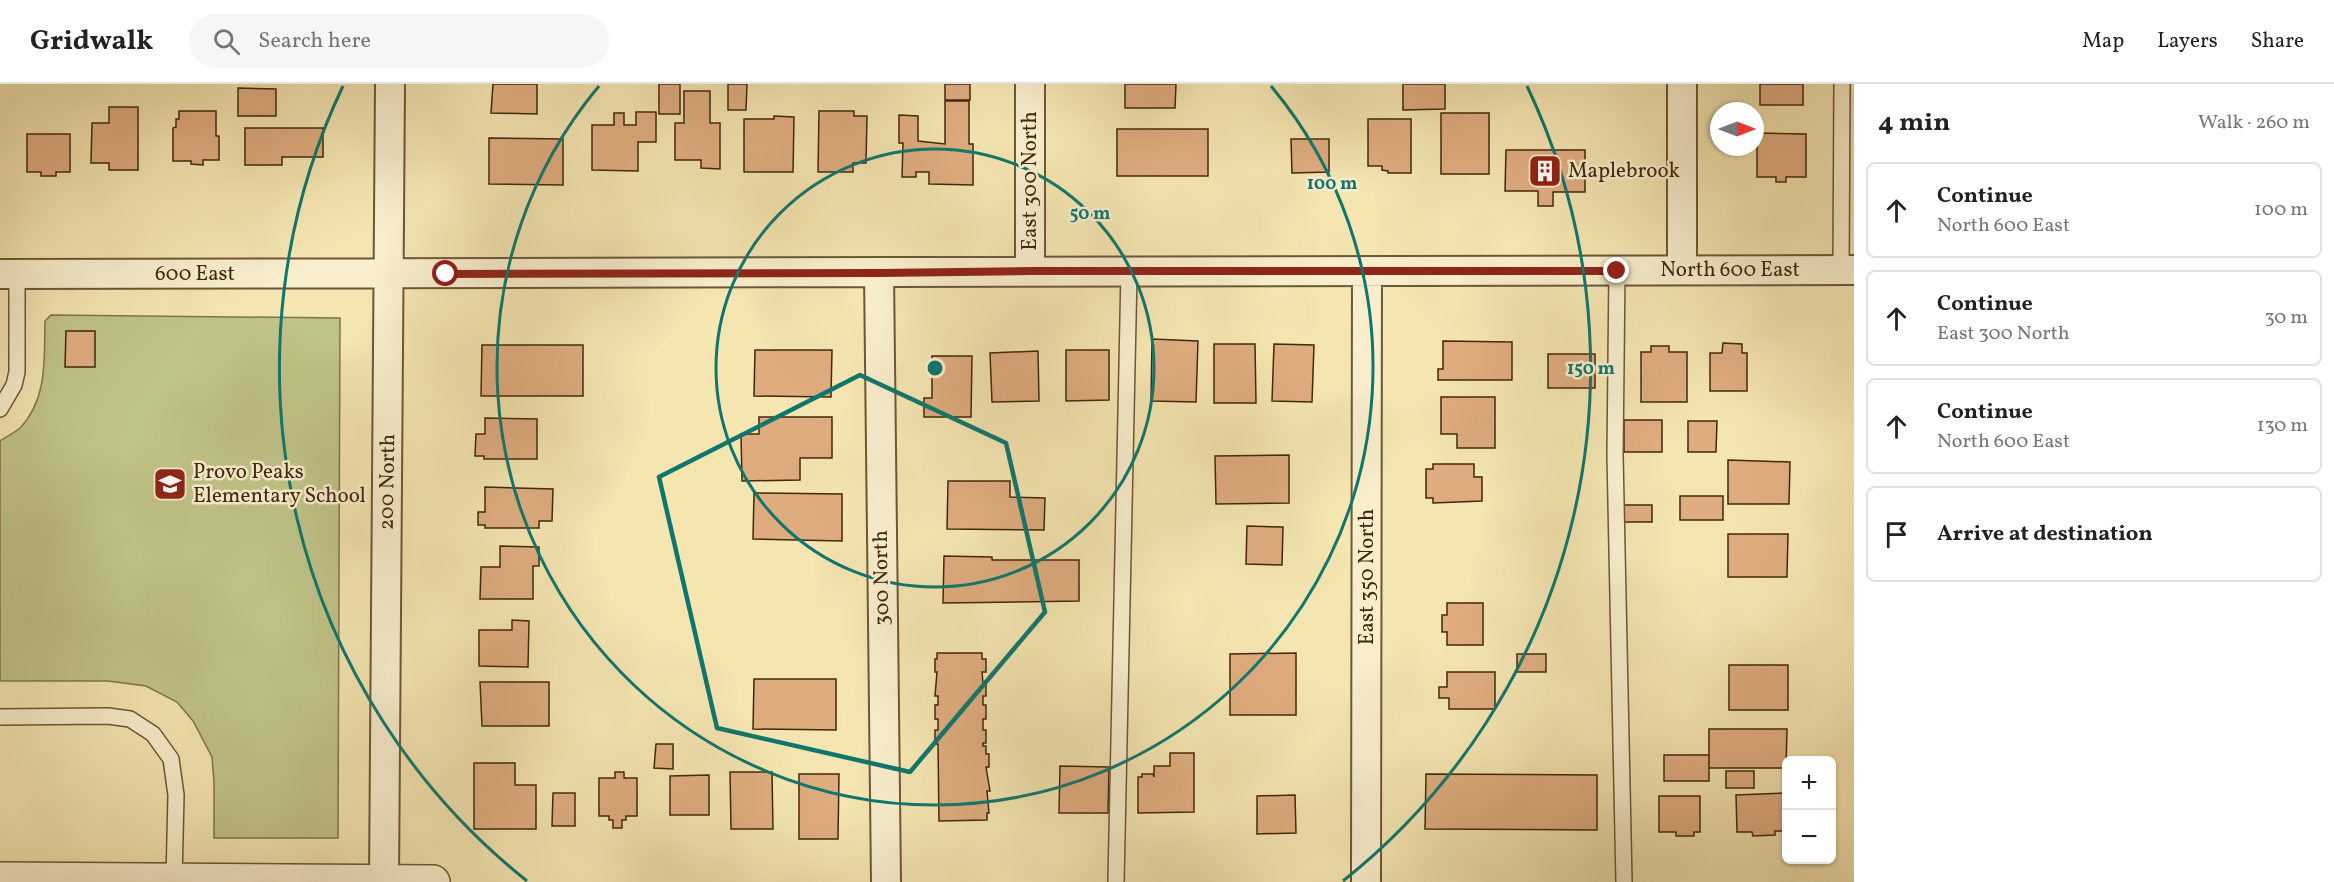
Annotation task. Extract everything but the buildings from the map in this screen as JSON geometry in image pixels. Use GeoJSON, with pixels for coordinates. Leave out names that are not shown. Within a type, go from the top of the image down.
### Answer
{"type":"FeatureCollection","features":[{"type":"Feature","properties":{"kind":"street","name":"200 North"},"geometry":{"type":"LineString","coordinates":[[384,880],[390,84]]}},
{"type":"Feature","properties":{"kind":"street","name":"East 300 North"},"geometry":{"type":"LineString","coordinates":[[879,273],[1030,271],[1030,84]]}},
{"type":"Feature","properties":{"kind":"street"},"geometry":{"type":"LineString","coordinates":[[1682,84],[1682,270]]}},
{"type":"Feature","properties":{"kind":"street","name":"North 600 East"},"geometry":{"type":"LineString","coordinates":[[1030,271],[1847,270]]}},
{"type":"Feature","properties":{"kind":"street","name":"East 350 North"},"geometry":{"type":"LineString","coordinates":[[1366,882],[1367,271]]}},
{"type":"Feature","properties":{"kind":"street"},"geometry":{"type":"LineString","coordinates":[[390,274],[879,273]]}},
{"type":"Feature","properties":{"kind":"street","name":"300 North"},"geometry":{"type":"LineString","coordinates":[[879,273],[886,882]]}},
{"type":"Feature","properties":{"kind":"street","name":"600 East"},"geometry":{"type":"LineString","coordinates":[[9,274],[390,274]]}},
{"type":"Feature","properties":{"kind":"street"},"geometry":{"type":"LineString","coordinates":[[0,879],[433,882]]}},
{"type":"Feature","properties":{"kind":"lane"},"geometry":{"type":"LineString","coordinates":[[1842,84],[1847,270]]}},
{"type":"Feature","properties":{"kind":"lane"},"geometry":{"type":"LineString","coordinates":[[1617,271],[1615,455],[1624,882]]}},
{"type":"Feature","properties":{"kind":"lane"},"geometry":{"type":"LineString","coordinates":[[1116,882],[1129,272]]}},
{"type":"Feature","properties":{"kind":"lane"},"geometry":{"type":"LineString","coordinates":[[0,409],[14,385],[17,372],[9,274]]}},
{"type":"Feature","properties":{"kind":"lane"},"geometry":{"type":"LineString","coordinates":[[0,717],[108,716],[130,719],[153,734],[171,759],[176,795],[174,880]]}},
{"type":"Feature","properties":{"kind":"highlighted area"},"geometry":{"type":"Polygon","coordinates":[[[860,375],[1006,443],[1045,612],[910,772],[717,728],[659,477],[860,375]]]}},
{"type":"Feature","properties":{"kind":"green space","name":"Provo Peaks Elementary School"},"geometry":{"type":"Polygon","coordinates":[[[51,315],[340,318],[338,838],[214,838],[212,757],[193,721],[177,702],[146,686],[108,681],[0,681],[0,441],[20,428],[36,404],[43,378],[45,321],[51,315]]]}},
{"type":"Feature","properties":{"kind":"place","name":"Maplebrook"},"geometry":{"type":"Point","coordinates":[1545,171]}},
{"type":"Feature","properties":{"kind":"place","name":"Provo Peaks Elementary School"},"geometry":{"type":"Point","coordinates":[170,484]}},
{"type":"Feature","properties":{"kind":"route"},"geometry":{"type":"LineString","coordinates":[[446,274],[1617,271]]}}]}
